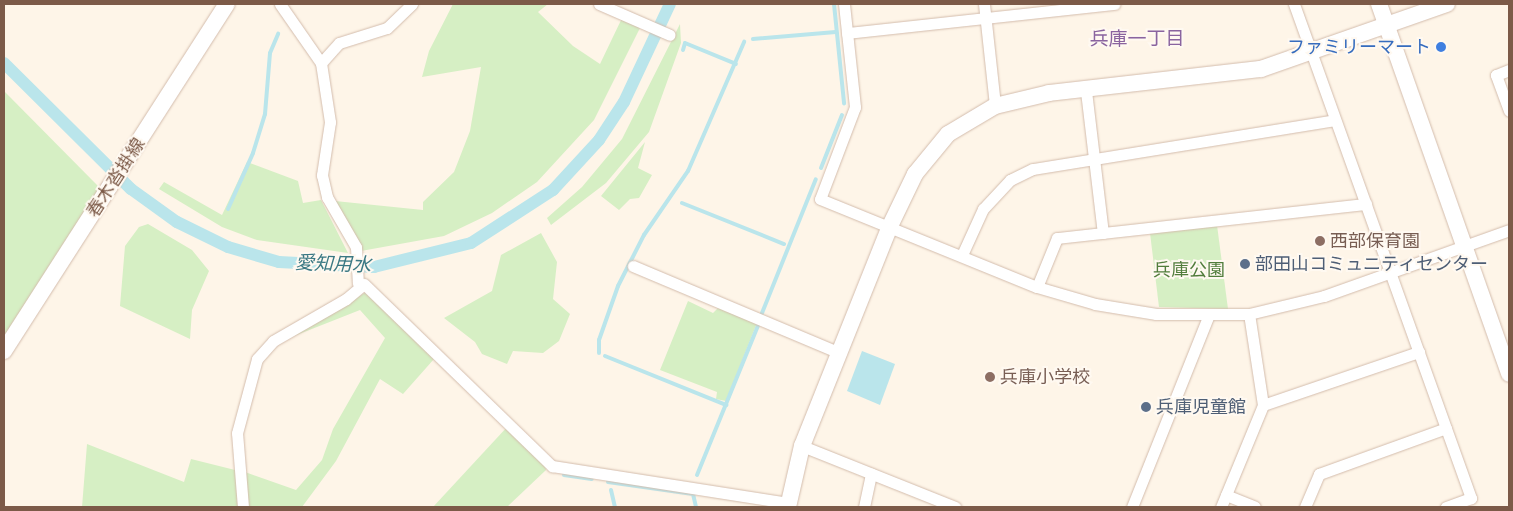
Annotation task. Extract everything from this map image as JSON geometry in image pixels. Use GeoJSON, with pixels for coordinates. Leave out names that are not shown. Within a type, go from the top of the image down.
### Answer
{"type":"FeatureCollection","features":[{"type":"Feature","properties":{"kind":"street","name":"春木沓掛線"},"geometry":{"type":"LineString","coordinates":[[4,351],[124,168],[227,4]]}},
{"type":"Feature","properties":{"kind":"street"},"geometry":{"type":"LineString","coordinates":[[280,4],[321,64],[330,122],[322,175],[327,197],[357,256],[358,283]]}},
{"type":"Feature","properties":{"kind":"street"},"geometry":{"type":"LineString","coordinates":[[321,64],[339,43],[379,34],[412,4]]}},
{"type":"Feature","properties":{"kind":"street"},"geometry":{"type":"LineString","coordinates":[[599,4],[670,34]]}},
{"type":"Feature","properties":{"kind":"street"},"geometry":{"type":"LineString","coordinates":[[844,4],[855,107],[820,198],[1038,287],[1094,304],[1208,317],[1250,314],[1324,296],[1509,230]]}},
{"type":"Feature","properties":{"kind":"street"},"geometry":{"type":"LineString","coordinates":[[984,4],[995,106]]}},
{"type":"Feature","properties":{"kind":"street"},"geometry":{"type":"LineString","coordinates":[[847,33],[1114,4]]}},
{"type":"Feature","properties":{"kind":"street"},"geometry":{"type":"LineString","coordinates":[[1294,4],[1334,120],[1392,272],[1471,498],[1446,507]]}},
{"type":"Feature","properties":{"kind":"street"},"geometry":{"type":"LineString","coordinates":[[1380,4],[1509,374]]}},
{"type":"Feature","properties":{"kind":"street"},"geometry":{"type":"LineString","coordinates":[[243,507],[237,433],[257,359],[273,341],[364,284],[552,466],[788,505],[802,446],[890,226],[906,189],[936,146],[995,106],[1049,93],[1086,91],[1261,69],[1312,53],[1446,4]]}},
{"type":"Feature","properties":{"kind":"street"},"geometry":{"type":"LineString","coordinates":[[1509,70],[1496,75],[1509,111]]}},
{"type":"Feature","properties":{"kind":"street"},"geometry":{"type":"LineString","coordinates":[[1086,91],[1103,233]]}},
{"type":"Feature","properties":{"kind":"street"},"geometry":{"type":"LineString","coordinates":[[962,255],[983,209],[1010,180],[1047,164],[1094,159],[1334,120]]}},
{"type":"Feature","properties":{"kind":"street"},"geometry":{"type":"LineString","coordinates":[[1038,287],[1057,238],[1366,204]]}},
{"type":"Feature","properties":{"kind":"street"},"geometry":{"type":"LineString","coordinates":[[633,266],[840,353]]}},
{"type":"Feature","properties":{"kind":"street"},"geometry":{"type":"LineString","coordinates":[[1221,507],[1263,405],[1250,314]]}},
{"type":"Feature","properties":{"kind":"street"},"geometry":{"type":"LineString","coordinates":[[1132,507],[1208,317]]}},
{"type":"Feature","properties":{"kind":"street"},"geometry":{"type":"LineString","coordinates":[[1263,405],[1419,352]]}},
{"type":"Feature","properties":{"kind":"street"},"geometry":{"type":"LineString","coordinates":[[1305,507],[1319,474],[1446,428]]}},
{"type":"Feature","properties":{"kind":"street"},"geometry":{"type":"LineString","coordinates":[[802,446],[954,507]]}},
{"type":"Feature","properties":{"kind":"street"},"geometry":{"type":"LineString","coordinates":[[864,507],[871,474]]}},
{"type":"Feature","properties":{"kind":"street"},"geometry":{"type":"LineString","coordinates":[[1226,495],[1255,507]]}},
{"type":"Feature","properties":{"kind":"green space"},"geometry":{"type":"Polygon","coordinates":[[[453,4],[548,4],[538,12],[573,46],[600,64],[623,16],[641,26],[594,120],[537,182],[492,213],[444,236],[361,251],[335,201],[423,210],[423,202],[454,172],[470,131],[481,67],[422,77],[429,51],[453,4]]]}},
{"type":"Feature","properties":{"kind":"green space"},"geometry":{"type":"Polygon","coordinates":[[[680,24],[681,43],[649,132],[606,183],[551,225],[547,218],[582,187],[622,139],[680,24]]]}},
{"type":"Feature","properties":{"kind":"green space"},"geometry":{"type":"Polygon","coordinates":[[[4,91],[99,187],[97,196],[4,337],[4,91]]]}},
{"type":"Feature","properties":{"kind":"green space"},"geometry":{"type":"Polygon","coordinates":[[[645,142],[638,168],[652,175],[639,198],[630,199],[619,210],[601,196],[645,142]]]}},
{"type":"Feature","properties":{"kind":"green space"},"geometry":{"type":"Polygon","coordinates":[[[247,162],[298,181],[303,203],[321,200],[348,253],[257,240],[222,227],[159,189],[164,182],[222,215],[247,162]]]}},
{"type":"Feature","properties":{"kind":"green space"},"geometry":{"type":"Polygon","coordinates":[[[148,224],[192,250],[209,271],[192,310],[190,339],[120,306],[125,246],[139,227],[148,224]]]}},
{"type":"Feature","properties":{"kind":"green space","name":"兵庫公園"},"geometry":{"type":"Polygon","coordinates":[[[1217,225],[1228,309],[1159,307],[1150,233],[1217,225]]]}},
{"type":"Feature","properties":{"kind":"green space"},"geometry":{"type":"Polygon","coordinates":[[[541,233],[557,262],[553,299],[570,314],[559,341],[543,353],[513,351],[507,364],[482,354],[475,342],[444,318],[492,291],[501,255],[541,233]]]}},
{"type":"Feature","properties":{"kind":"green space"},"geometry":{"type":"Polygon","coordinates":[[[368,291],[434,359],[403,394],[380,379],[336,461],[302,507],[247,507],[245,472],[296,490],[322,460],[333,429],[385,338],[360,310],[284,340],[368,291]]]}},
{"type":"Feature","properties":{"kind":"green space"},"geometry":{"type":"Polygon","coordinates":[[[688,301],[713,313],[719,307],[757,323],[726,401],[716,399],[717,392],[660,370],[688,301]]]}},
{"type":"Feature","properties":{"kind":"green space"},"geometry":{"type":"Polygon","coordinates":[[[508,426],[545,464],[546,470],[507,507],[433,507],[508,426]]]}},
{"type":"Feature","properties":{"kind":"green space"},"geometry":{"type":"Polygon","coordinates":[[[87,444],[184,482],[191,459],[235,470],[238,507],[82,507],[87,444]]]}},
{"type":"Feature","properties":{"kind":"water"},"geometry":{"type":"Polygon","coordinates":[[[862,351],[895,364],[880,405],[847,391],[862,351]]]}},
{"type":"Feature","properties":{"kind":"waterway","name":"愛知用水"},"geometry":{"type":"LineString","coordinates":[[4,63],[131,189],[177,222],[228,247],[279,262],[374,267],[471,243],[553,190],[599,140],[624,102],[670,4]]}},
{"type":"Feature","properties":{"kind":"waterway"},"geometry":{"type":"LineString","coordinates":[[834,4],[844,103]]}},
{"type":"Feature","properties":{"kind":"waterway"},"geometry":{"type":"LineString","coordinates":[[753,39],[836,32]]}},
{"type":"Feature","properties":{"kind":"waterway"},"geometry":{"type":"LineString","coordinates":[[228,209],[253,153],[265,114],[270,53],[278,34]]}},
{"type":"Feature","properties":{"kind":"waterway"},"geometry":{"type":"LineString","coordinates":[[599,353],[599,340],[618,286],[644,235],[688,171],[744,42]]}},
{"type":"Feature","properties":{"kind":"waterway"},"geometry":{"type":"LineString","coordinates":[[683,50],[685,43],[736,64]]}},
{"type":"Feature","properties":{"kind":"waterway"},"geometry":{"type":"LineString","coordinates":[[821,168],[842,115]]}},
{"type":"Feature","properties":{"kind":"waterway"},"geometry":{"type":"LineString","coordinates":[[762,313],[816,179]]}},
{"type":"Feature","properties":{"kind":"waterway"},"geometry":{"type":"LineString","coordinates":[[682,203],[784,244]]}},
{"type":"Feature","properties":{"kind":"waterway"},"geometry":{"type":"LineString","coordinates":[[697,475],[759,323]]}},
{"type":"Feature","properties":{"kind":"waterway"},"geometry":{"type":"LineString","coordinates":[[605,356],[726,405]]}},
{"type":"Feature","properties":{"kind":"waterway"},"geometry":{"type":"LineString","coordinates":[[564,475],[592,479]]}},
{"type":"Feature","properties":{"kind":"waterway"},"geometry":{"type":"LineString","coordinates":[[608,482],[693,494],[696,507]]}},
{"type":"Feature","properties":{"kind":"waterway"},"geometry":{"type":"LineString","coordinates":[[611,490],[615,507]]}},
{"type":"Feature","properties":{"kind":"place","name":"ファミリーマート"},"geometry":{"type":"Point","coordinates":[1441,47]}},
{"type":"Feature","properties":{"kind":"place","name":"西部保育園"},"geometry":{"type":"Point","coordinates":[1320,241]}},
{"type":"Feature","properties":{"kind":"place","name":"部田山コミュニティセンター"},"geometry":{"type":"Point","coordinates":[1245,264]}},
{"type":"Feature","properties":{"kind":"place","name":"兵庫小学校"},"geometry":{"type":"Point","coordinates":[990,377]}},
{"type":"Feature","properties":{"kind":"place","name":"兵庫児童館"},"geometry":{"type":"Point","coordinates":[1146,407]}},
{"type":"Feature","properties":{"kind":"district","name":"兵庫一丁目"},"geometry":{"type":"Point","coordinates":[1137,39]}}]}
